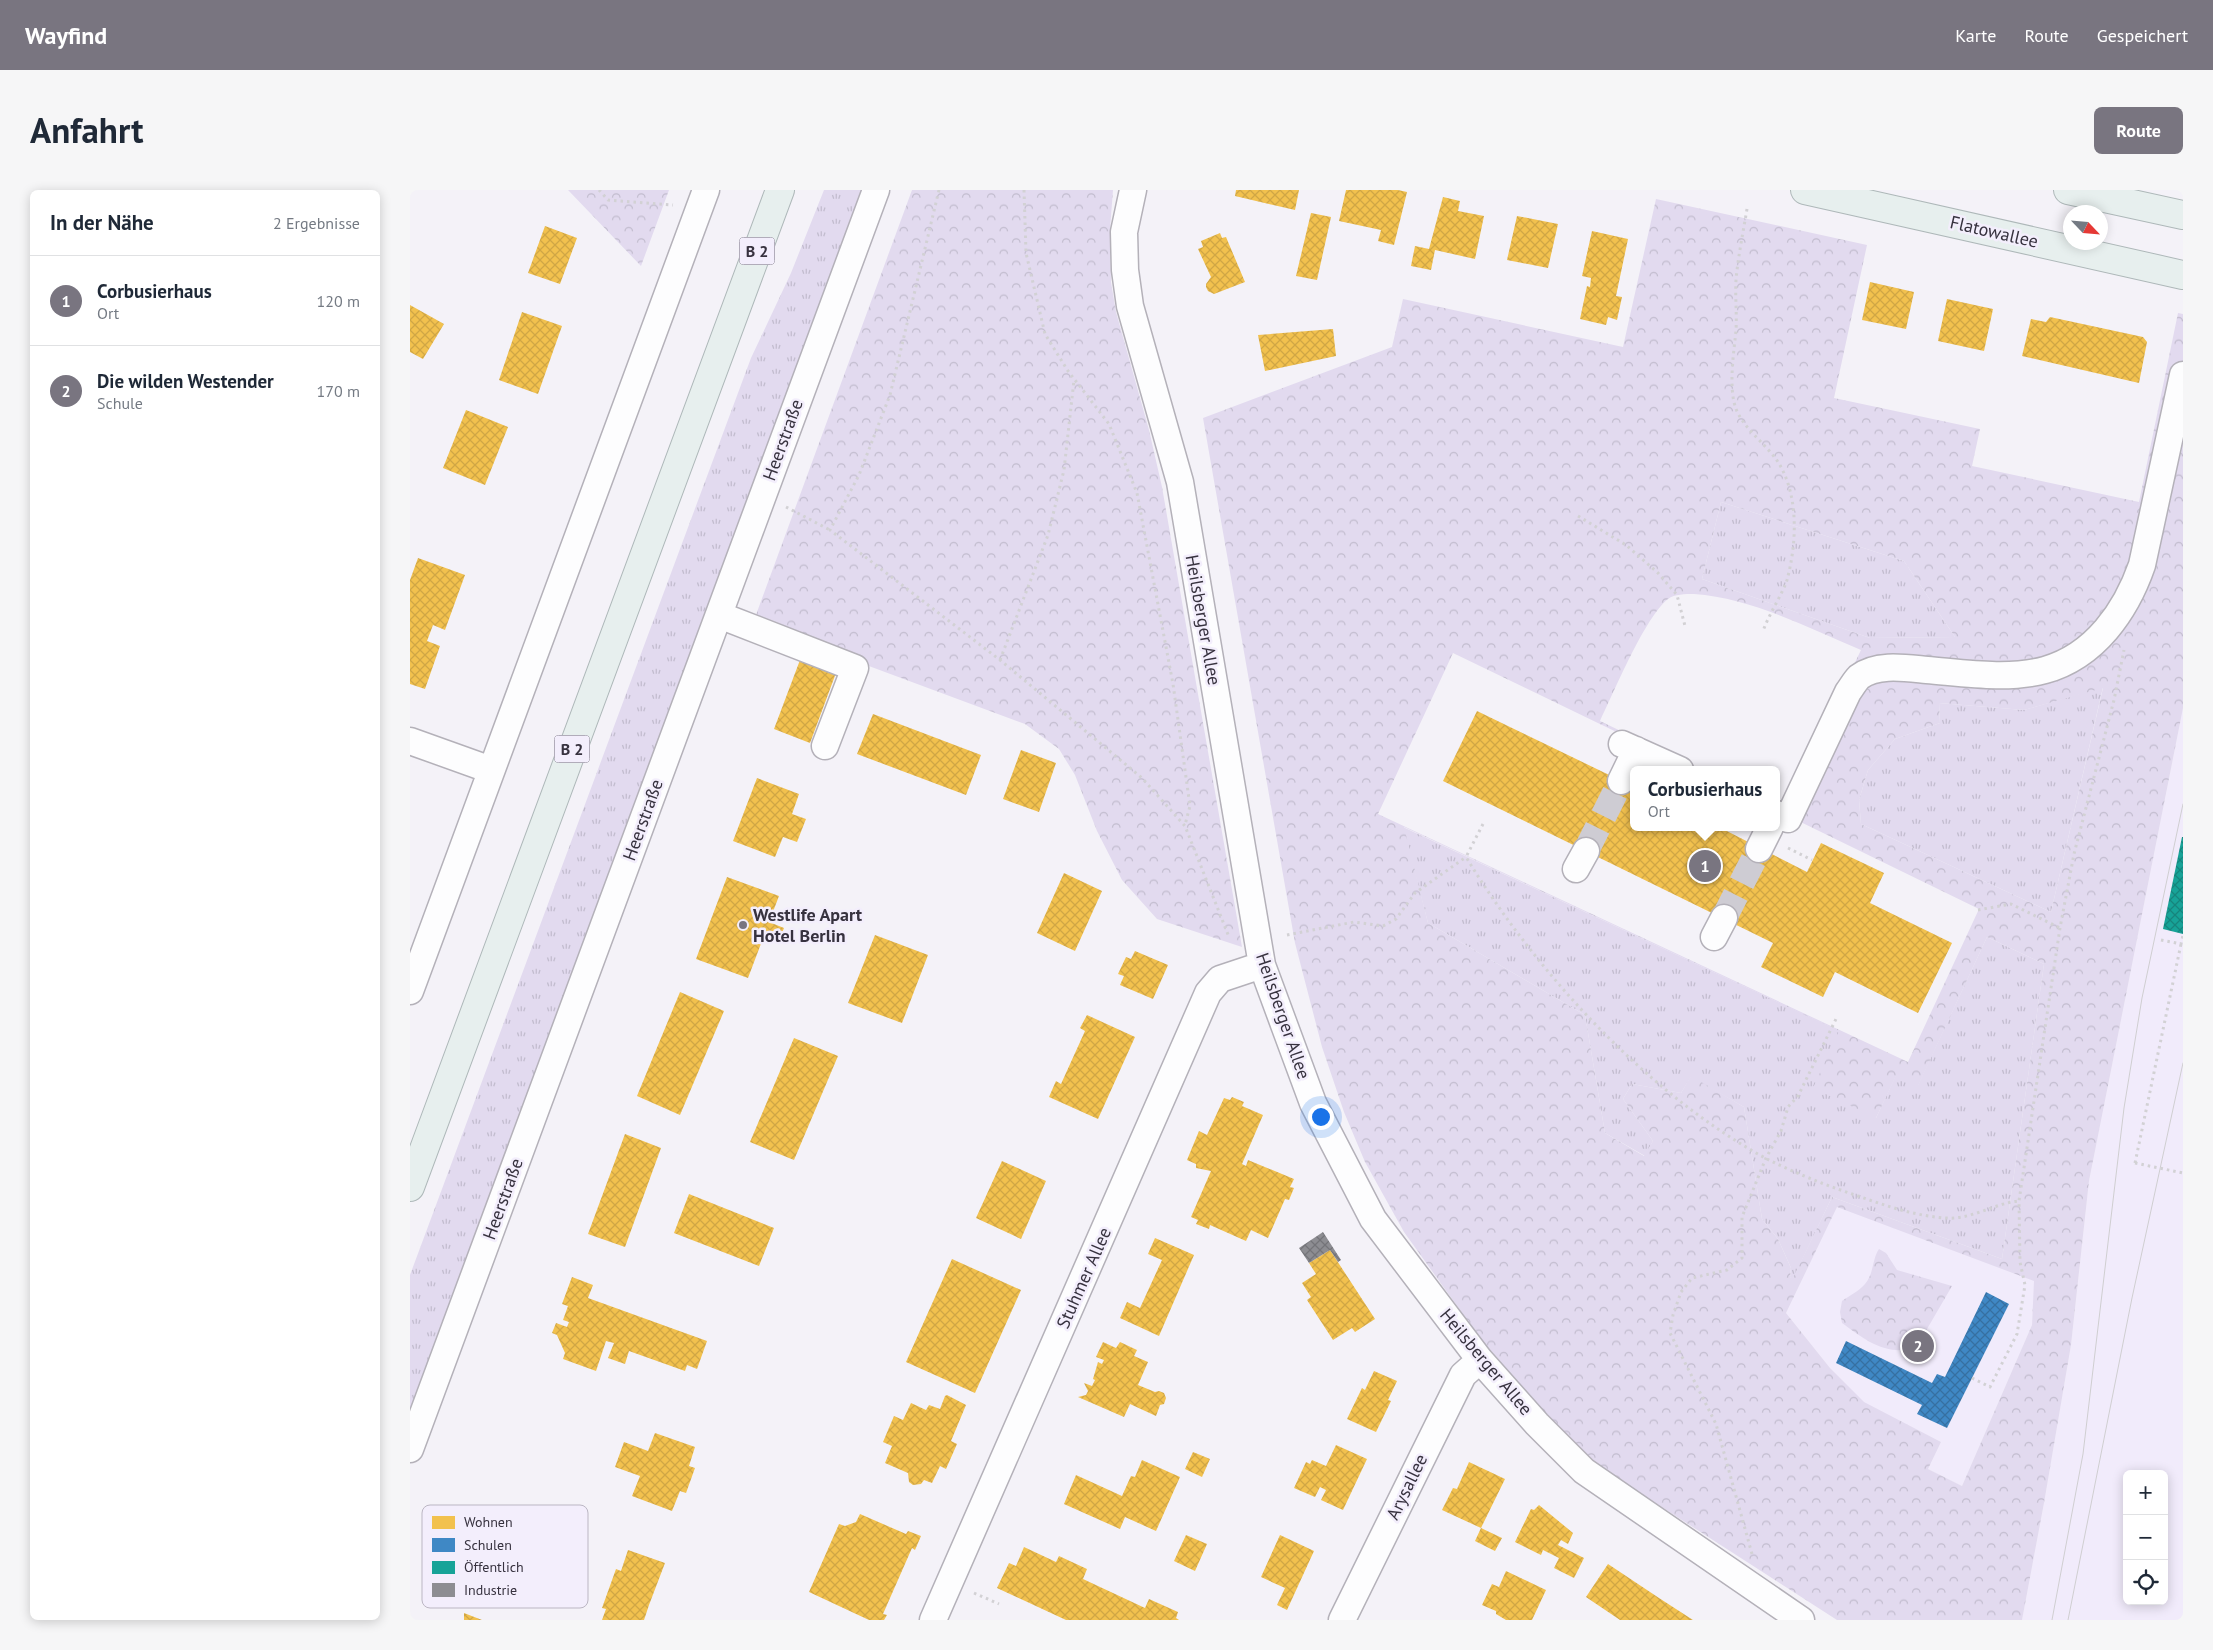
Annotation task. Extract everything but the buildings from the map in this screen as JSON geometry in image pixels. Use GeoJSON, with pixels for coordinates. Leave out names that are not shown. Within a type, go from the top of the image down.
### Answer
{"type":"FeatureCollection","features":[{"type":"Feature","properties":{"kind":"main road","name":"B 2"},"geometry":{"type":"LineString","coordinates":[[410,1187],[780,190]]}},
{"type":"Feature","properties":{"kind":"main road","name":"Flatowallee"},"geometry":{"type":"LineString","coordinates":[[1805,190],[2183,275]]}},
{"type":"Feature","properties":{"kind":"main road"},"geometry":{"type":"LineString","coordinates":[[2068,190],[2183,216]]}},
{"type":"Feature","properties":{"kind":"street"},"geometry":{"type":"LineString","coordinates":[[410,991],[706,190]]}},
{"type":"Feature","properties":{"kind":"street","name":"Heerstraße"},"geometry":{"type":"LineString","coordinates":[[410,1449],[876,190]]}},
{"type":"Feature","properties":{"kind":"street","name":"Heilsberger Allee"},"geometry":{"type":"LineString","coordinates":[[1133,190],[1124,232],[1125,270],[1130,306],[1180,482],[1262,965],[1313,1103],[1373,1219],[1480,1360],[1538,1424],[1584,1470],[1788,1616]]}},
{"type":"Feature","properties":{"kind":"street"},"geometry":{"type":"LineString","coordinates":[[1780,812],[1848,692],[1860,677],[1875,671],[1898,667],[1997,675],[2045,670],[2075,656],[2101,635],[2117,618],[2134,588],[2142,565],[2183,375]]}},
{"type":"Feature","properties":{"kind":"street"},"geometry":{"type":"LineString","coordinates":[[718,615],[855,668],[825,746]]}},
{"type":"Feature","properties":{"kind":"street"},"geometry":{"type":"LineString","coordinates":[[410,741],[491,770]]}},
{"type":"Feature","properties":{"kind":"street"},"geometry":{"type":"LineString","coordinates":[[1622,781],[1629,747],[1671,766]]}},
{"type":"Feature","properties":{"kind":"street","name":"Stuhmer Allee"},"geometry":{"type":"LineString","coordinates":[[934,1620],[1208,993],[1220,980],[1262,965]]}},
{"type":"Feature","properties":{"kind":"street","name":"Arysallee"},"geometry":{"type":"LineString","coordinates":[[1342,1620],[1463,1374],[1480,1360]]}},
{"type":"Feature","properties":{"kind":"path"},"geometry":{"type":"LineString","coordinates":[[599,190],[608,200],[673,205]]}},
{"type":"Feature","properties":{"kind":"path"},"geometry":{"type":"LineString","coordinates":[[830,530],[859,475],[890,395],[939,190]]}},
{"type":"Feature","properties":{"kind":"path"},"geometry":{"type":"LineString","coordinates":[[1024,190],[1026,253],[1044,334],[1074,380],[1109,424],[1137,493],[1174,693],[1190,806],[1185,826]]}},
{"type":"Feature","properties":{"kind":"path"},"geometry":{"type":"LineString","coordinates":[[1747,209],[1736,281],[1736,328],[1732,377],[1736,408],[1754,434],[1773,455],[1786,475],[1793,516],[1794,543],[1786,581],[1770,612],[1763,631]]}},
{"type":"Feature","properties":{"kind":"path"},"geometry":{"type":"LineString","coordinates":[[1000,660],[1048,535],[1064,470],[1074,380]]}},
{"type":"Feature","properties":{"kind":"path"},"geometry":{"type":"LineString","coordinates":[[785,506],[830,530],[1000,660],[1142,778],[1185,826],[1230,939]]}},
{"type":"Feature","properties":{"kind":"path"},"geometry":{"type":"LineString","coordinates":[[1578,516],[1626,545],[1658,573],[1678,595],[1685,626]]}},
{"type":"Feature","properties":{"kind":"path"},"geometry":{"type":"LineString","coordinates":[[1972,1378],[1990,1387],[2017,1334],[2025,1285],[2020,1262],[2019,1201],[2060,928],[2074,854],[2100,758],[2124,654],[2125,634],[2117,618]]}},
{"type":"Feature","properties":{"kind":"path"},"geometry":{"type":"LineString","coordinates":[[1287,935],[1354,922],[1383,926],[1396,919],[1415,892],[1466,856],[1483,824]]}},
{"type":"Feature","properties":{"kind":"path"},"geometry":{"type":"LineString","coordinates":[[1466,856],[1517,933],[1604,1033],[1674,1095],[1705,1119],[1766,1158],[1815,1180],[1900,1211],[1948,1219],[1978,1213],[2008,1202],[2019,1201]]}},
{"type":"Feature","properties":{"kind":"path"},"geometry":{"type":"LineString","coordinates":[[1978,910],[2011,904],[2060,928]]}},
{"type":"Feature","properties":{"kind":"path"},"geometry":{"type":"LineString","coordinates":[[2183,935],[2135,1163],[2183,1173]]}},
{"type":"Feature","properties":{"kind":"path"},"geometry":{"type":"LineString","coordinates":[[2161,940],[2182,944]]}},
{"type":"Feature","properties":{"kind":"path"},"geometry":{"type":"LineString","coordinates":[[1754,1559],[1716,1424],[1670,1333],[1673,1315],[1681,1292],[1692,1278],[1727,1270],[1742,1258],[1742,1217],[1766,1158],[1781,1131],[1788,1107],[1798,1096],[1836,1019]]}},
{"type":"Feature","properties":{"kind":"path"},"geometry":{"type":"LineString","coordinates":[[966,1590],[999,1604]]}},
{"type":"Feature","properties":{"kind":"shaded area"},"geometry":{"type":"Polygon","coordinates":[[[2183,708],[2183,1620],[2022,1620],[2071,1345],[2089,1181],[2183,708]]]}},
{"type":"Feature","properties":{"kind":"shaded area"},"geometry":{"type":"Polygon","coordinates":[[[1837,1206],[2035,1281],[2032,1325],[1962,1486],[1928,1469],[1941,1442],[1864,1403],[1830,1368],[1786,1313],[1837,1206]]]}},
{"type":"Feature","properties":{"kind":"green space"},"geometry":{"type":"Polygon","coordinates":[[[568,190],[669,190],[641,266],[568,190]]]}},
{"type":"Feature","properties":{"kind":"green space"},"geometry":{"type":"Polygon","coordinates":[[[824,190],[864,190],[410,1421],[410,1275],[751,358],[791,273],[824,190]]]}},
{"type":"Feature","properties":{"kind":"green space"},"geometry":{"type":"Polygon","coordinates":[[[912,190],[1113,190],[1110,229],[1111,282],[1116,312],[1149,430],[1162,487],[1242,947],[1157,919],[1122,880],[1097,831],[1075,775],[1059,749],[1025,724],[753,623],[912,190]]]}},
{"type":"Feature","properties":{"kind":"green space"},"geometry":{"type":"Polygon","coordinates":[[[1656,199],[1867,245],[1834,398],[1980,429],[1972,466],[2139,502],[2178,313],[2183,314],[2183,708],[2089,1181],[2071,1345],[2022,1620],[1837,1620],[1595,1464],[1542,1410],[1480,1338],[1404,1232],[1365,1162],[1344,1112],[1322,1047],[1295,943],[1203,418],[1392,347],[1403,299],[1623,347],[1656,199]],[[1721,502],[1702,579],[1870,638],[1955,637],[1904,561],[1721,502]],[[1691,594],[1680,595],[1671,597],[1659,608],[1640,638],[1600,721],[1694,766],[1687,766],[1453,653],[1378,814],[1908,1062],[1979,909],[1780,812],[1780,809],[1784,808],[1861,650],[1779,615],[1737,601],[1691,594]],[[2103,688],[2024,710],[1939,703],[1940,723],[1895,739],[1868,770],[1859,800],[1861,824],[2051,912],[2103,688]],[[1404,827],[1428,923],[1585,1015],[1605,1133],[1644,1156],[1653,1141],[1623,1099],[1632,1084],[1681,1093],[1691,1076],[1744,1107],[1762,1219],[1778,1239],[1791,1268],[1790,1277],[1793,1278],[1832,1197],[2002,1259],[2044,964],[1987,937],[1918,1086],[1896,1076],[1876,1118],[1813,1088],[1839,1031],[1404,827]],[[1837,1207],[1786,1313],[1830,1368],[1864,1402],[1941,1442],[1928,1469],[1962,1486],[2032,1325],[2034,1281],[1837,1207]]]}},
{"type":"Feature","properties":{"kind":"green space"},"geometry":{"type":"Polygon","coordinates":[[[1721,502],[1904,561],[1955,637],[1870,638],[1702,579],[1721,502]]]}},
{"type":"Feature","properties":{"kind":"green space"},"geometry":{"type":"Polygon","coordinates":[[[2103,687],[2051,912],[1861,824],[1859,800],[1868,770],[1895,739],[1940,723],[1939,703],[2024,710],[2103,687]]]}},
{"type":"Feature","properties":{"kind":"green space"},"geometry":{"type":"Polygon","coordinates":[[[1403,827],[1840,1031],[1876,1118],[1896,1075],[1918,1085],[1987,937],[2044,964],[2002,1259],[1832,1197],[1793,1279],[1790,1277],[1791,1268],[1778,1239],[1762,1219],[1744,1107],[1691,1077],[1681,1093],[1632,1084],[1623,1099],[1653,1141],[1645,1156],[1605,1133],[1585,1015],[1428,923],[1403,827]]]}},
{"type":"Feature","properties":{"kind":"green space"},"geometry":{"type":"Polygon","coordinates":[[[1879,1249],[1886,1253],[1897,1270],[1952,1286],[1916,1348],[1898,1350],[1881,1347],[1842,1323],[1840,1312],[1842,1301],[1860,1289],[1868,1280],[1879,1249]]]}},
{"type":"Feature","properties":{"kind":"tunnel"},"geometry":{"type":"LineString","coordinates":[[1586,851],[1621,781]]}},
{"type":"Feature","properties":{"kind":"tunnel"},"geometry":{"type":"LineString","coordinates":[[1724,918],[1759,849]]}},
{"type":"Feature","properties":{"kind":"tram line"},"geometry":{"type":"LineString","coordinates":[[2052,1620],[2083,1454],[2124,1108],[2142,998],[2183,804]]}},
{"type":"Feature","properties":{"kind":"tram line"},"geometry":{"type":"LineString","coordinates":[[2068,1620],[2132,1298],[2183,1063]]}},
{"type":"Feature","properties":{"kind":"place","name":"Corbusierhaus"},"geometry":{"type":"Point","coordinates":[1705,866]}},
{"type":"Feature","properties":{"kind":"place","name":"Westlife Apart Hotel Berlin"},"geometry":{"type":"Point","coordinates":[743,925]}},
{"type":"Feature","properties":{"kind":"place","name":"Die wilden Westender"},"geometry":{"type":"Point","coordinates":[1918,1346]}}]}
